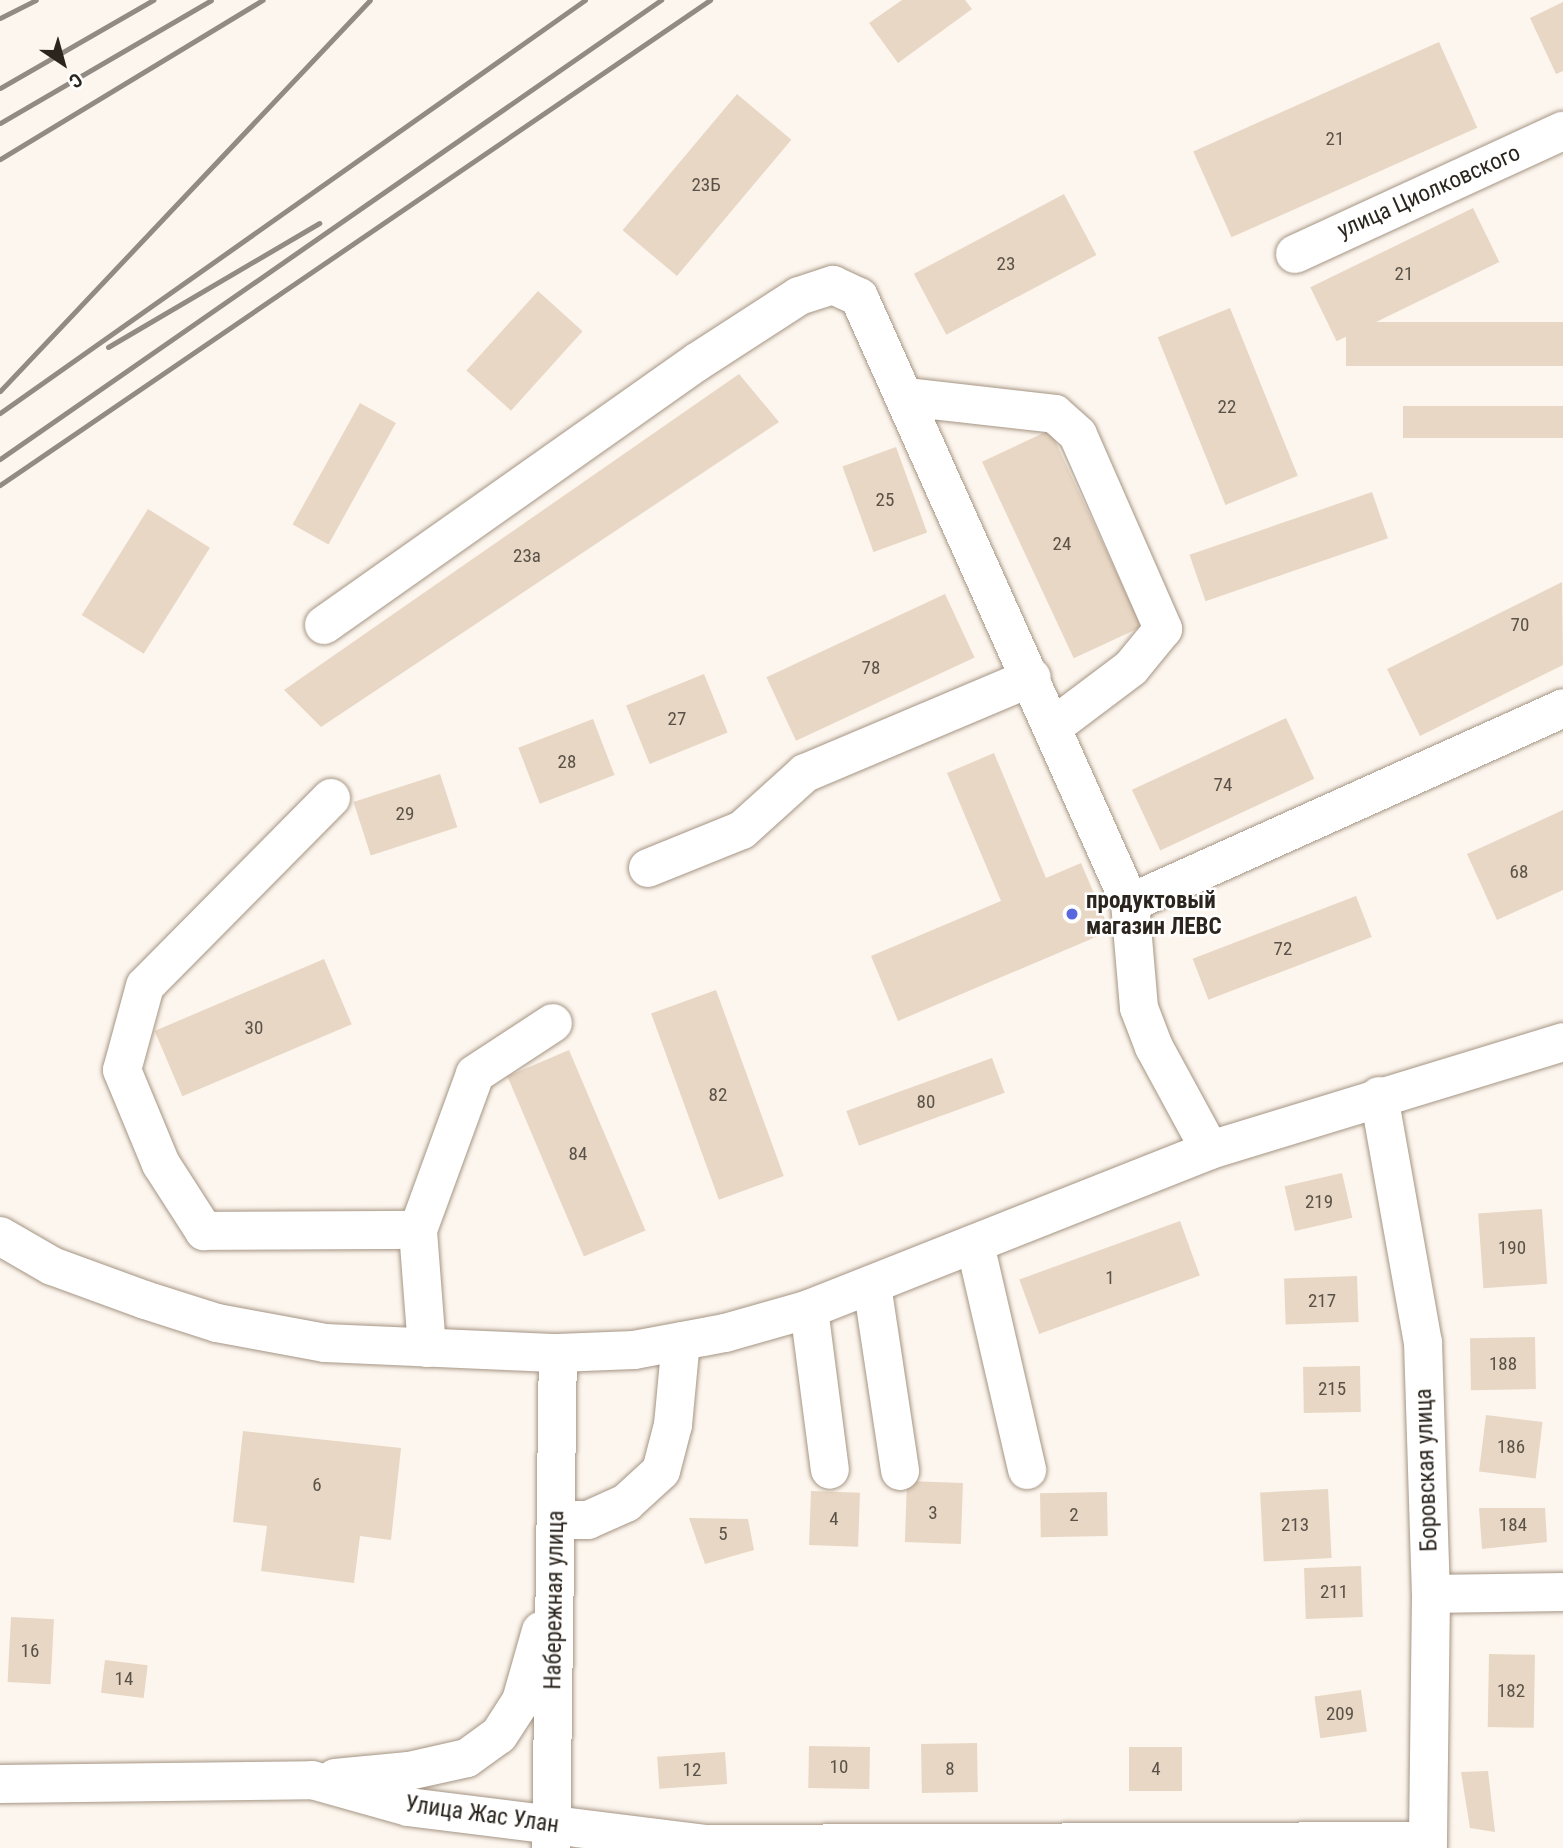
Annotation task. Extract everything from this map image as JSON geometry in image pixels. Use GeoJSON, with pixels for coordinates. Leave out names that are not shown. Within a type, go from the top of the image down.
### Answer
{"type":"FeatureCollection","features":[{"type":"Feature","properties":{"kind":"street","name":"улица Циолковского"},"geometry":{"type":"LineString","coordinates":[[1295,254],[1563,131]]}},
{"type":"Feature","properties":{"kind":"street"},"geometry":{"type":"LineString","coordinates":[[324,625],[697,362],[799,296],[832,285],[859,297],[1054,726],[1130,903],[1139,1008],[1154,1047],[1210,1150]]}},
{"type":"Feature","properties":{"kind":"street"},"geometry":{"type":"LineString","coordinates":[[906,397],[1055,414],[1078,435],[1163,629],[1131,668],[1054,726]]}},
{"type":"Feature","properties":{"kind":"street"},"geometry":{"type":"LineString","coordinates":[[648,868],[742,831],[806,774],[1031,677]]}},
{"type":"Feature","properties":{"kind":"street"},"geometry":{"type":"LineString","coordinates":[[1130,903],[1563,708]]}},
{"type":"Feature","properties":{"kind":"street"},"geometry":{"type":"LineString","coordinates":[[331,797],[145,986],[122,1070],[161,1164],[204,1231],[418,1230]]}},
{"type":"Feature","properties":{"kind":"street"},"geometry":{"type":"LineString","coordinates":[[427,1348],[418,1230],[475,1074],[553,1023]]}},
{"type":"Feature","properties":{"kind":"street"},"geometry":{"type":"LineString","coordinates":[[0,1236],[52,1266],[217,1323],[325,1343],[558,1353],[634,1350],[681,1342],[809,1309],[1210,1150],[1379,1096],[1563,1042]]}},
{"type":"Feature","properties":{"kind":"street","name":"Боровская улица"},"geometry":{"type":"LineString","coordinates":[[1379,1096],[1423,1342],[1432,1594],[1428,1844]]}},
{"type":"Feature","properties":{"kind":"street"},"geometry":{"type":"LineString","coordinates":[[975,1244],[1027,1470]]}},
{"type":"Feature","properties":{"kind":"street"},"geometry":{"type":"LineString","coordinates":[[872,1284],[900,1471]]}},
{"type":"Feature","properties":{"kind":"street"},"geometry":{"type":"LineString","coordinates":[[809,1309],[830,1470]]}},
{"type":"Feature","properties":{"kind":"street"},"geometry":{"type":"LineString","coordinates":[[556,1520],[588,1520],[626,1503],[661,1471],[673,1424],[681,1342]]}},
{"type":"Feature","properties":{"kind":"street","name":"Набережная улица"},"geometry":{"type":"LineString","coordinates":[[551,1836],[558,1353]]}},
{"type":"Feature","properties":{"kind":"street"},"geometry":{"type":"LineString","coordinates":[[312,1780],[409,1771],[467,1758],[499,1735],[521,1701],[555,1582]]}},
{"type":"Feature","properties":{"kind":"street"},"geometry":{"type":"LineString","coordinates":[[1432,1594],[1563,1592]]}},
{"type":"Feature","properties":{"kind":"street","name":"Улица Жас Улан"},"geometry":{"type":"LineString","coordinates":[[0,1784],[312,1780],[408,1807],[551,1836],[704,1844],[1428,1844]]}},
{"type":"Feature","properties":{"kind":"building"},"geometry":{"type":"Polygon","coordinates":[[[902,0],[965,0],[972,9],[898,63],[869,23],[902,0]]]}},
{"type":"Feature","properties":{"kind":"building"},"geometry":{"type":"Polygon","coordinates":[[[1563,2],[1563,71],[1556,74],[1530,18],[1563,2]]]}},
{"type":"Feature","properties":{"kind":"building"},"geometry":{"type":"Polygon","coordinates":[[[1439,42],[1477,128],[1231,237],[1193,151],[1439,42]]]}},
{"type":"Feature","properties":{"kind":"building"},"geometry":{"type":"Polygon","coordinates":[[[737,94],[791,140],[677,276],[623,230],[737,94]]]}},
{"type":"Feature","properties":{"kind":"building"},"geometry":{"type":"Polygon","coordinates":[[[1064,194],[1096,255],[946,335],[914,274],[1064,194]]]}},
{"type":"Feature","properties":{"kind":"building"},"geometry":{"type":"Polygon","coordinates":[[[1473,208],[1499,262],[1337,341],[1310,287],[1473,208]]]}},
{"type":"Feature","properties":{"kind":"building"},"geometry":{"type":"Polygon","coordinates":[[[538,291],[583,331],[511,411],[466,371],[538,291]]]}},
{"type":"Feature","properties":{"kind":"building"},"geometry":{"type":"Polygon","coordinates":[[[1230,308],[1298,476],[1225,505],[1158,337],[1230,308]]]}},
{"type":"Feature","properties":{"kind":"building"},"geometry":{"type":"Polygon","coordinates":[[[1346,322],[1563,322],[1563,366],[1346,366],[1346,322]]]}},
{"type":"Feature","properties":{"kind":"building"},"geometry":{"type":"Polygon","coordinates":[[[739,374],[779,422],[321,727],[284,690],[739,374]]]}},
{"type":"Feature","properties":{"kind":"building"},"geometry":{"type":"Polygon","coordinates":[[[360,403],[396,423],[328,544],[293,525],[360,403]]]}},
{"type":"Feature","properties":{"kind":"building"},"geometry":{"type":"Polygon","coordinates":[[[1403,406],[1563,406],[1563,438],[1403,438],[1403,406]]]}},
{"type":"Feature","properties":{"kind":"building"},"geometry":{"type":"Polygon","coordinates":[[[1050,430],[1142,627],[1074,658],[982,462],[1050,430]]]}},
{"type":"Feature","properties":{"kind":"building"},"geometry":{"type":"Polygon","coordinates":[[[896,447],[927,533],[874,552],[842,466],[896,447]]]}},
{"type":"Feature","properties":{"kind":"building"},"geometry":{"type":"Polygon","coordinates":[[[1372,492],[1388,538],[1205,601],[1190,555],[1372,492]]]}},
{"type":"Feature","properties":{"kind":"building"},"geometry":{"type":"Polygon","coordinates":[[[148,509],[210,548],[144,654],[82,615],[148,509]]]}},
{"type":"Feature","properties":{"kind":"building"},"geometry":{"type":"Polygon","coordinates":[[[1562,582],[1563,665],[1420,736],[1387,669],[1562,582]]]}},
{"type":"Feature","properties":{"kind":"building"},"geometry":{"type":"Polygon","coordinates":[[[945,594],[975,657],[796,741],[766,677],[945,594]]]}},
{"type":"Feature","properties":{"kind":"building"},"geometry":{"type":"Polygon","coordinates":[[[704,674],[728,732],[650,764],[626,705],[704,674]]]}},
{"type":"Feature","properties":{"kind":"building"},"geometry":{"type":"Polygon","coordinates":[[[1286,718],[1314,779],[1160,851],[1132,790],[1286,718]]]}},
{"type":"Feature","properties":{"kind":"building"},"geometry":{"type":"Polygon","coordinates":[[[593,719],[615,775],[540,804],[518,748],[593,719]]]}},
{"type":"Feature","properties":{"kind":"building"},"geometry":{"type":"Polygon","coordinates":[[[994,753],[1046,878],[1081,863],[1110,931],[898,1021],[871,956],[1001,901],[947,773],[994,753]]]}},
{"type":"Feature","properties":{"kind":"building"},"geometry":{"type":"Polygon","coordinates":[[[440,774],[457,827],[371,855],[353,802],[440,774]]]}},
{"type":"Feature","properties":{"kind":"building"},"geometry":{"type":"Polygon","coordinates":[[[1563,810],[1563,890],[1497,920],[1467,854],[1563,810]]]}},
{"type":"Feature","properties":{"kind":"building"},"geometry":{"type":"Polygon","coordinates":[[[1356,896],[1372,937],[1208,1000],[1193,959],[1356,896]]]}},
{"type":"Feature","properties":{"kind":"building"},"geometry":{"type":"Polygon","coordinates":[[[324,959],[352,1024],[182,1096],[155,1031],[324,959]]]}},
{"type":"Feature","properties":{"kind":"building"},"geometry":{"type":"Polygon","coordinates":[[[716,990],[784,1176],[719,1200],[651,1014],[716,990]]]}},
{"type":"Feature","properties":{"kind":"building"},"geometry":{"type":"Polygon","coordinates":[[[569,1050],[646,1230],[584,1257],[507,1076],[569,1050]]]}},
{"type":"Feature","properties":{"kind":"building"},"geometry":{"type":"Polygon","coordinates":[[[992,1058],[1005,1093],[859,1146],[846,1111],[992,1058]]]}},
{"type":"Feature","properties":{"kind":"building"},"geometry":{"type":"Polygon","coordinates":[[[1342,1173],[1352,1218],[1295,1231],[1285,1186],[1342,1173]]]}},
{"type":"Feature","properties":{"kind":"building"},"geometry":{"type":"Polygon","coordinates":[[[1542,1209],[1547,1284],[1483,1288],[1478,1213],[1542,1209]]]}},
{"type":"Feature","properties":{"kind":"building"},"geometry":{"type":"Polygon","coordinates":[[[1180,1221],[1200,1276],[1039,1334],[1019,1279],[1180,1221]]]}},
{"type":"Feature","properties":{"kind":"building"},"geometry":{"type":"Polygon","coordinates":[[[1357,1276],[1359,1322],[1286,1325],[1284,1279],[1357,1276]]]}},
{"type":"Feature","properties":{"kind":"building"},"geometry":{"type":"Polygon","coordinates":[[[1535,1337],[1536,1389],[1471,1390],[1470,1338],[1535,1337]]]}},
{"type":"Feature","properties":{"kind":"building"},"geometry":{"type":"Polygon","coordinates":[[[1360,1366],[1361,1412],[1304,1413],[1303,1367],[1360,1366]]]}},
{"type":"Feature","properties":{"kind":"building"},"geometry":{"type":"Polygon","coordinates":[[[1486,1415],[1543,1422],[1536,1479],[1479,1472],[1486,1415]]]}},
{"type":"Feature","properties":{"kind":"building"},"geometry":{"type":"Polygon","coordinates":[[[243,1431],[401,1448],[391,1540],[360,1536],[354,1583],[261,1571],[267,1526],[233,1522],[243,1431]]]}},
{"type":"Feature","properties":{"kind":"building"},"geometry":{"type":"Polygon","coordinates":[[[907,1481],[963,1483],[961,1544],[905,1542],[907,1481]]]}},
{"type":"Feature","properties":{"kind":"building"},"geometry":{"type":"Polygon","coordinates":[[[1328,1489],[1332,1558],[1264,1561],[1260,1493],[1328,1489]]]}},
{"type":"Feature","properties":{"kind":"building"},"geometry":{"type":"Polygon","coordinates":[[[811,1491],[860,1493],[858,1547],[809,1545],[811,1491]]]}},
{"type":"Feature","properties":{"kind":"building"},"geometry":{"type":"Polygon","coordinates":[[[1107,1492],[1108,1536],[1041,1537],[1040,1493],[1107,1492]]]}},
{"type":"Feature","properties":{"kind":"building"},"geometry":{"type":"Polygon","coordinates":[[[1479,1508],[1545,1508],[1547,1542],[1482,1549],[1479,1508]]]}},
{"type":"Feature","properties":{"kind":"building"},"geometry":{"type":"Polygon","coordinates":[[[689,1518],[748,1519],[754,1550],[705,1564],[689,1518]]]}},
{"type":"Feature","properties":{"kind":"building"},"geometry":{"type":"Polygon","coordinates":[[[1361,1566],[1363,1617],[1306,1619],[1304,1568],[1361,1566]]]}},
{"type":"Feature","properties":{"kind":"building"},"geometry":{"type":"Polygon","coordinates":[[[11,1617],[54,1619],[51,1684],[8,1682],[11,1617]]]}},
{"type":"Feature","properties":{"kind":"building"},"geometry":{"type":"Polygon","coordinates":[[[1489,1654],[1535,1655],[1534,1728],[1488,1727],[1489,1654]]]}},
{"type":"Feature","properties":{"kind":"building"},"geometry":{"type":"Polygon","coordinates":[[[105,1660],[148,1665],[144,1698],[101,1693],[105,1660]]]}},
{"type":"Feature","properties":{"kind":"building"},"geometry":{"type":"Polygon","coordinates":[[[1361,1690],[1367,1732],[1320,1738],[1314,1697],[1361,1690]]]}},
{"type":"Feature","properties":{"kind":"building"},"geometry":{"type":"Polygon","coordinates":[[[977,1743],[978,1792],[922,1793],[921,1744],[977,1743]]]}},
{"type":"Feature","properties":{"kind":"building"},"geometry":{"type":"Polygon","coordinates":[[[809,1746],[870,1747],[869,1789],[808,1788],[809,1746]]]}},
{"type":"Feature","properties":{"kind":"building"},"geometry":{"type":"Polygon","coordinates":[[[1129,1747],[1182,1747],[1182,1791],[1129,1791],[1129,1747]]]}},
{"type":"Feature","properties":{"kind":"building"},"geometry":{"type":"Polygon","coordinates":[[[725,1752],[727,1784],[659,1789],[657,1757],[725,1752]]]}},
{"type":"Feature","properties":{"kind":"building"},"geometry":{"type":"Polygon","coordinates":[[[1488,1771],[1495,1832],[1470,1828],[1461,1772],[1488,1771]]]}},
{"type":"Feature","properties":{"kind":"railway"},"geometry":{"type":"LineString","coordinates":[[0,18],[36,0]]}},
{"type":"Feature","properties":{"kind":"railway"},"geometry":{"type":"LineString","coordinates":[[0,88],[153,0]]}},
{"type":"Feature","properties":{"kind":"railway"},"geometry":{"type":"LineString","coordinates":[[0,123],[211,0]]}},
{"type":"Feature","properties":{"kind":"railway"},"geometry":{"type":"LineString","coordinates":[[0,159],[263,0]]}},
{"type":"Feature","properties":{"kind":"railway"},"geometry":{"type":"LineString","coordinates":[[0,391],[370,0]]}},
{"type":"Feature","properties":{"kind":"railway"},"geometry":{"type":"LineString","coordinates":[[0,413],[585,0]]}},
{"type":"Feature","properties":{"kind":"railway"},"geometry":{"type":"LineString","coordinates":[[0,459],[661,0]]}},
{"type":"Feature","properties":{"kind":"railway"},"geometry":{"type":"LineString","coordinates":[[0,485],[710,0]]}},
{"type":"Feature","properties":{"kind":"railway"},"geometry":{"type":"LineString","coordinates":[[108,347],[319,223]]}},
{"type":"Feature","properties":{"kind":"place","name":"продуктовый магазин ЛЕВС"},"geometry":{"type":"Point","coordinates":[1072,914]}}]}
